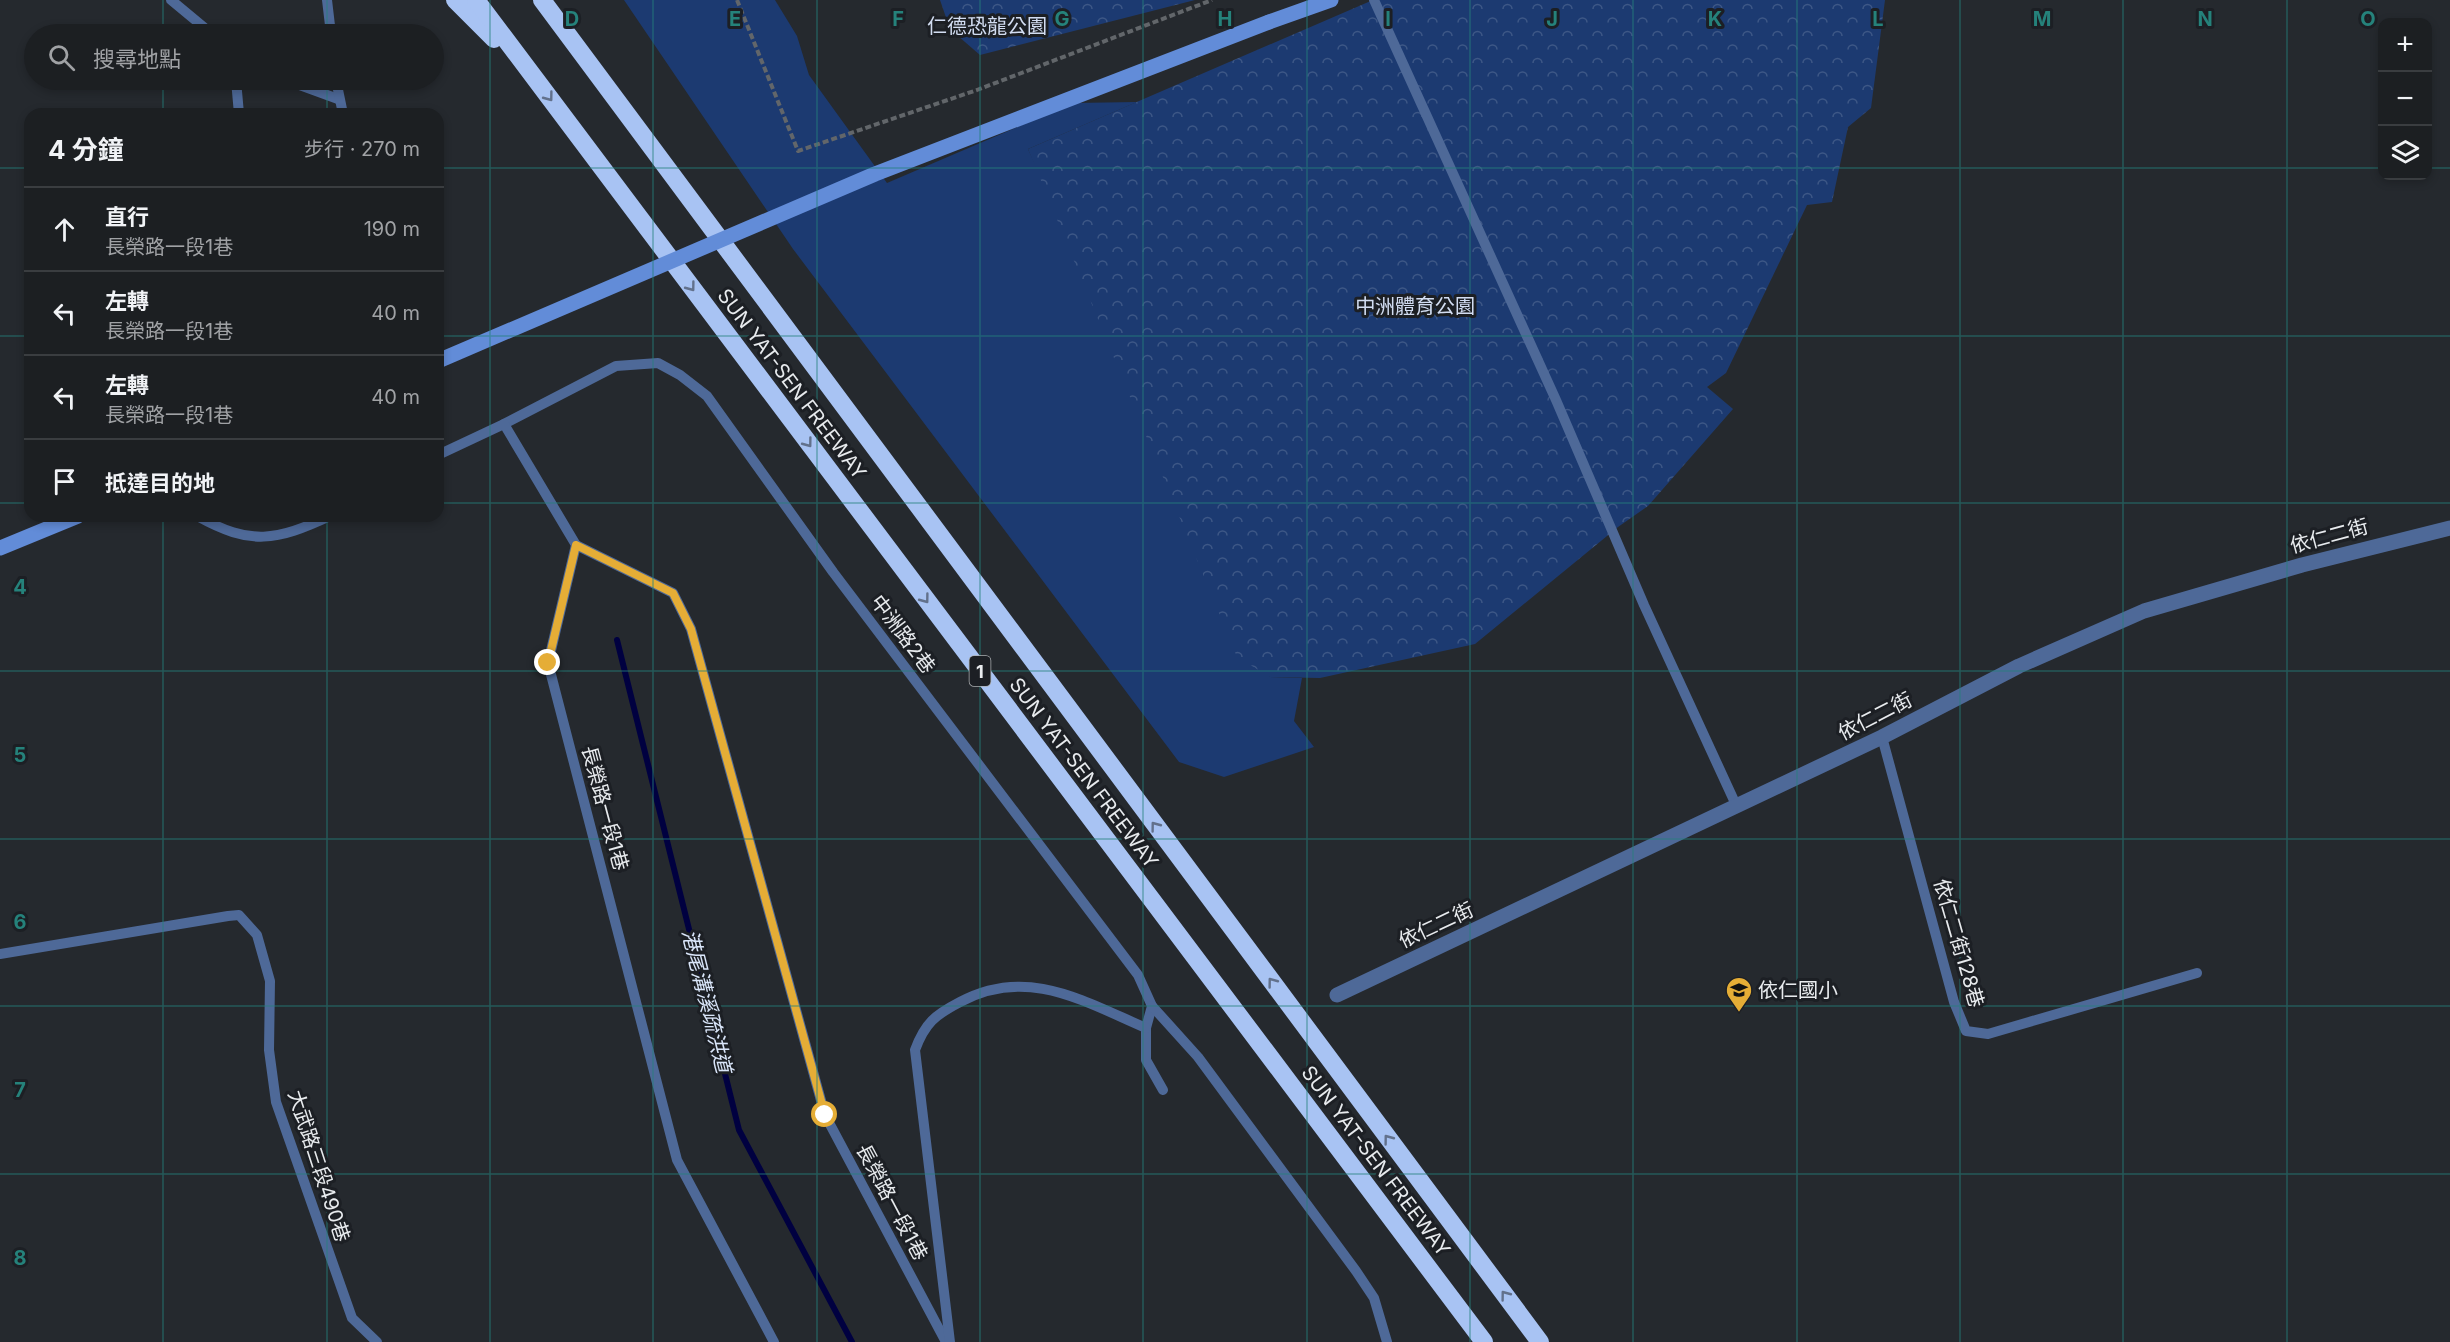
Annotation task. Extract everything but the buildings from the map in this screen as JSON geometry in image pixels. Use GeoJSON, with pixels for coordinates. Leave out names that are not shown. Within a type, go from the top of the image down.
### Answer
{"type":"FeatureCollection","features":[{"type":"Feature","properties":{"kind":"highway"},"geometry":{"type":"LineString","coordinates":[[455,0],[534,77]]}},
{"type":"Feature","properties":{"kind":"highway","name":"SUN YAT-SEN FREEWAY"},"geometry":{"type":"LineString","coordinates":[[476,0],[1484,1342]]}},
{"type":"Feature","properties":{"kind":"highway","name":"SUN YAT-SEN FREEWAY"},"geometry":{"type":"LineString","coordinates":[[542,0],[1540,1342]]}},
{"type":"Feature","properties":{"kind":"highway"},"geometry":{"type":"LineString","coordinates":[[555,0],[580,53]]}},
{"type":"Feature","properties":{"kind":"street"},"geometry":{"type":"LineString","coordinates":[[444,358],[875,174],[1331,0]]}},
{"type":"Feature","properties":{"kind":"street"},"geometry":{"type":"LineString","coordinates":[[0,548],[63,522]]}},
{"type":"Feature","properties":{"kind":"street","name":"依仁二街"},"geometry":{"type":"LineString","coordinates":[[1337,994],[1737,807],[1882,737],[2019,666],[2144,611],[2251,579],[2450,528]]}},
{"type":"Feature","properties":{"kind":"lane"},"geometry":{"type":"LineString","coordinates":[[171,0],[200,24]]}},
{"type":"Feature","properties":{"kind":"lane"},"geometry":{"type":"LineString","coordinates":[[327,0],[330,24]]}},
{"type":"Feature","properties":{"kind":"lane"},"geometry":{"type":"LineString","coordinates":[[1374,0],[1556,400],[1644,605],[1737,807]]}},
{"type":"Feature","properties":{"kind":"lane"},"geometry":{"type":"LineString","coordinates":[[237,90],[238,108]]}},
{"type":"Feature","properties":{"kind":"lane"},"geometry":{"type":"LineString","coordinates":[[313,90],[338,99]]}},
{"type":"Feature","properties":{"kind":"lane"},"geometry":{"type":"LineString","coordinates":[[337,90],[341,108]]}},
{"type":"Feature","properties":{"kind":"lane","name":"中洲路2巷"},"geometry":{"type":"LineString","coordinates":[[504,424],[616,366],[658,363],[680,375],[707,396],[832,572],[1138,975],[1152,1006],[1198,1057],[1356,1271],[1374,1298],[1387,1342]]}},
{"type":"Feature","properties":{"kind":"lane"},"geometry":{"type":"LineString","coordinates":[[444,451],[504,424],[576,545]]}},
{"type":"Feature","properties":{"kind":"lane"},"geometry":{"type":"LineString","coordinates":[[208,522],[248,537],[290,534],[317,522]]}},
{"type":"Feature","properties":{"kind":"lane","name":"長榮路一段1巷"},"geometry":{"type":"LineString","coordinates":[[774,1342],[677,1160],[548,663],[576,545],[673,593],[691,629],[825,1115],[948,1342]]}},
{"type":"Feature","properties":{"kind":"lane","name":"依仁二街128巷"},"geometry":{"type":"LineString","coordinates":[[1882,737],[1954,1002],[1965,1031],[1988,1034],[2197,973]]}},
{"type":"Feature","properties":{"kind":"lane","name":"大武路三段490巷"},"geometry":{"type":"LineString","coordinates":[[0,954],[228,916],[239,915],[252,928],[257,934],[270,981],[269,1050],[276,1102],[352,1318],[377,1342]]}},
{"type":"Feature","properties":{"kind":"lane"},"geometry":{"type":"LineString","coordinates":[[948,1342],[915,1050],[923,1028],[940,1012],[981,991],[1028,985],[1086,1002],[1146,1028]]}},
{"type":"Feature","properties":{"kind":"lane"},"geometry":{"type":"LineString","coordinates":[[1152,1006],[1146,1028],[1146,1060],[1163,1090]]}},
{"type":"Feature","properties":{"kind":"path"},"geometry":{"type":"LineString","coordinates":[[737,0],[798,151],[988,86],[1212,0]]}},
{"type":"Feature","properties":{"kind":"green space"},"geometry":{"type":"Polygon","coordinates":[[[624,0],[775,0],[797,36],[809,75],[887,183],[1073,103],[1137,102],[1028,149],[1270,677],[1302,678],[1294,721],[1314,747],[1224,777],[1179,762],[793,249],[624,0]]]}},
{"type":"Feature","properties":{"kind":"green space","name":"仁德恐龍公園"},"geometry":{"type":"Polygon","coordinates":[[[940,0],[1195,0],[980,55],[950,29],[940,0]]]}},
{"type":"Feature","properties":{"kind":"green space","name":"中洲體育公園"},"geometry":{"type":"Polygon","coordinates":[[[1373,0],[1885,0],[1871,108],[1848,127],[1832,202],[1807,205],[1726,373],[1707,387],[1733,409],[1648,506],[1618,527],[1475,644],[1320,678],[1270,677],[1237,657],[1028,149],[1373,0]]]}},
{"type":"Feature","properties":{"kind":"waterway","name":"港尾溝溪疏洪道"},"geometry":{"type":"LineString","coordinates":[[617,640],[739,1130],[852,1342]]}},
{"type":"Feature","properties":{"kind":"place","name":"依仁國小"},"geometry":{"type":"Point","coordinates":[1739,1013]}},
{"type":"Feature","properties":{"kind":"route"},"geometry":{"type":"LineString","coordinates":[[548,663],[576,545],[673,593],[691,629],[825,1115]]}}]}
